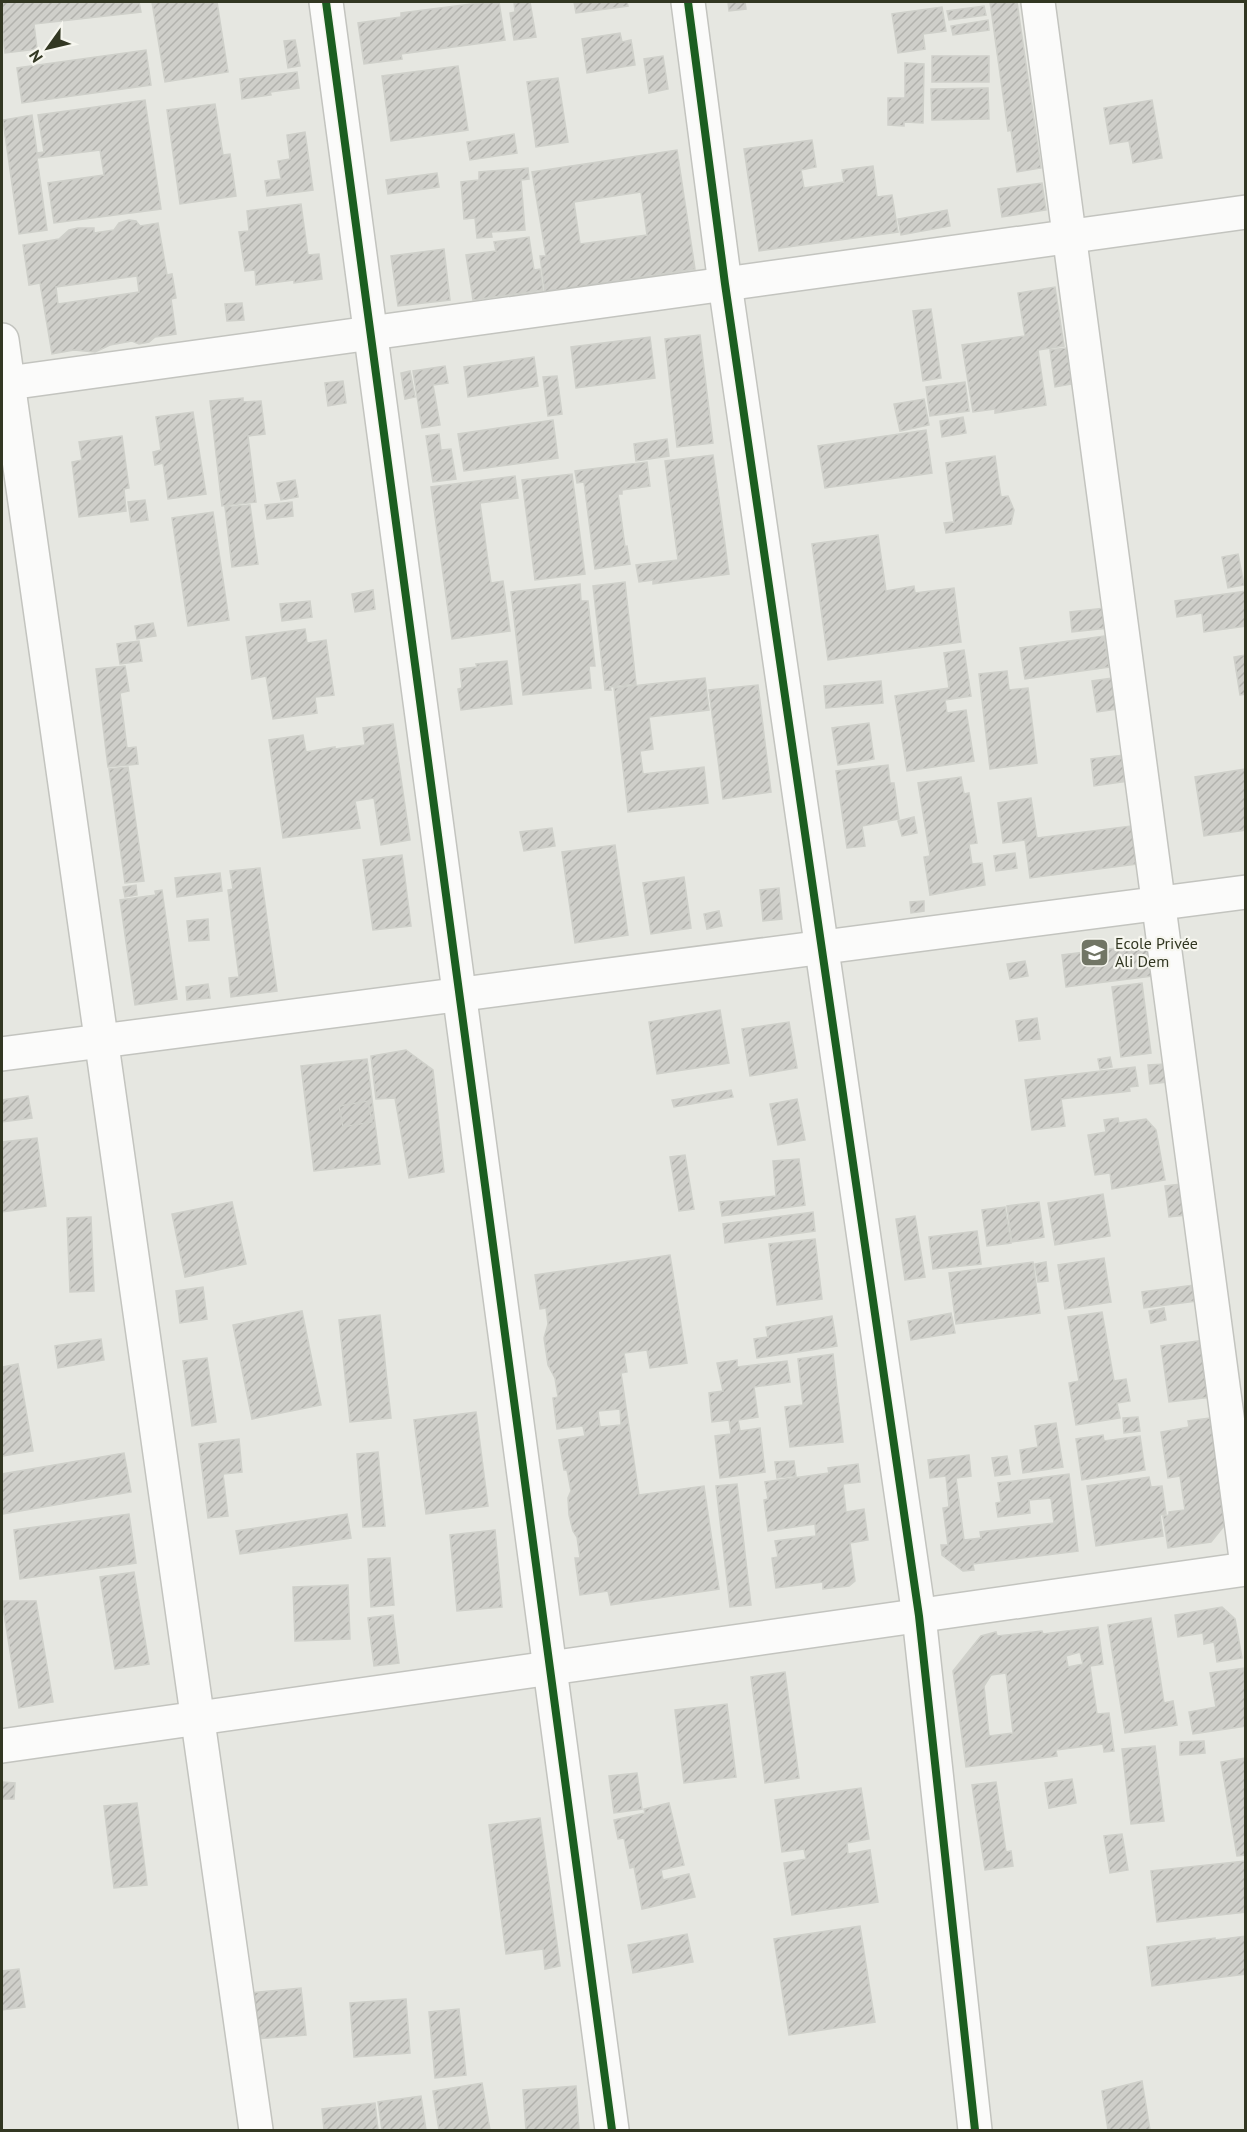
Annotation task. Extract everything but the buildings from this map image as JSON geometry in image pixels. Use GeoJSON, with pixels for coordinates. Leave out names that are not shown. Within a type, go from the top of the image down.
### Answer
{"type":"FeatureCollection","features":[{"type":"Feature","properties":{"kind":"street"},"geometry":{"type":"LineString","coordinates":[[326,2],[612,2130]]}},
{"type":"Feature","properties":{"kind":"street"},"geometry":{"type":"LineString","coordinates":[[688,2],[725,284],[919,1616],[975,2130]]}},
{"type":"Feature","properties":{"kind":"street"},"geometry":{"type":"LineString","coordinates":[[1038,2],[1245,1558]]}},
{"type":"Feature","properties":{"kind":"street"},"geometry":{"type":"LineString","coordinates":[[5,383],[1245,212]]}},
{"type":"Feature","properties":{"kind":"street"},"geometry":{"type":"LineString","coordinates":[[2,340],[5,383],[256,2130]]}},
{"type":"Feature","properties":{"kind":"street"},"geometry":{"type":"LineString","coordinates":[[2,1054],[1245,892]]}},
{"type":"Feature","properties":{"kind":"street"},"geometry":{"type":"LineString","coordinates":[[2,1746],[1245,1569]]}},
{"type":"Feature","properties":{"kind":"cycle path"},"geometry":{"type":"LineString","coordinates":[[326,2],[612,2130]]}},
{"type":"Feature","properties":{"kind":"cycle path"},"geometry":{"type":"LineString","coordinates":[[688,2],[725,284],[919,1616],[975,2130]]}},
{"type":"Feature","properties":{"kind":"place","name":"Ecole Privée Ali Dem"},"geometry":{"type":"Point","coordinates":[1094,952]}}]}
